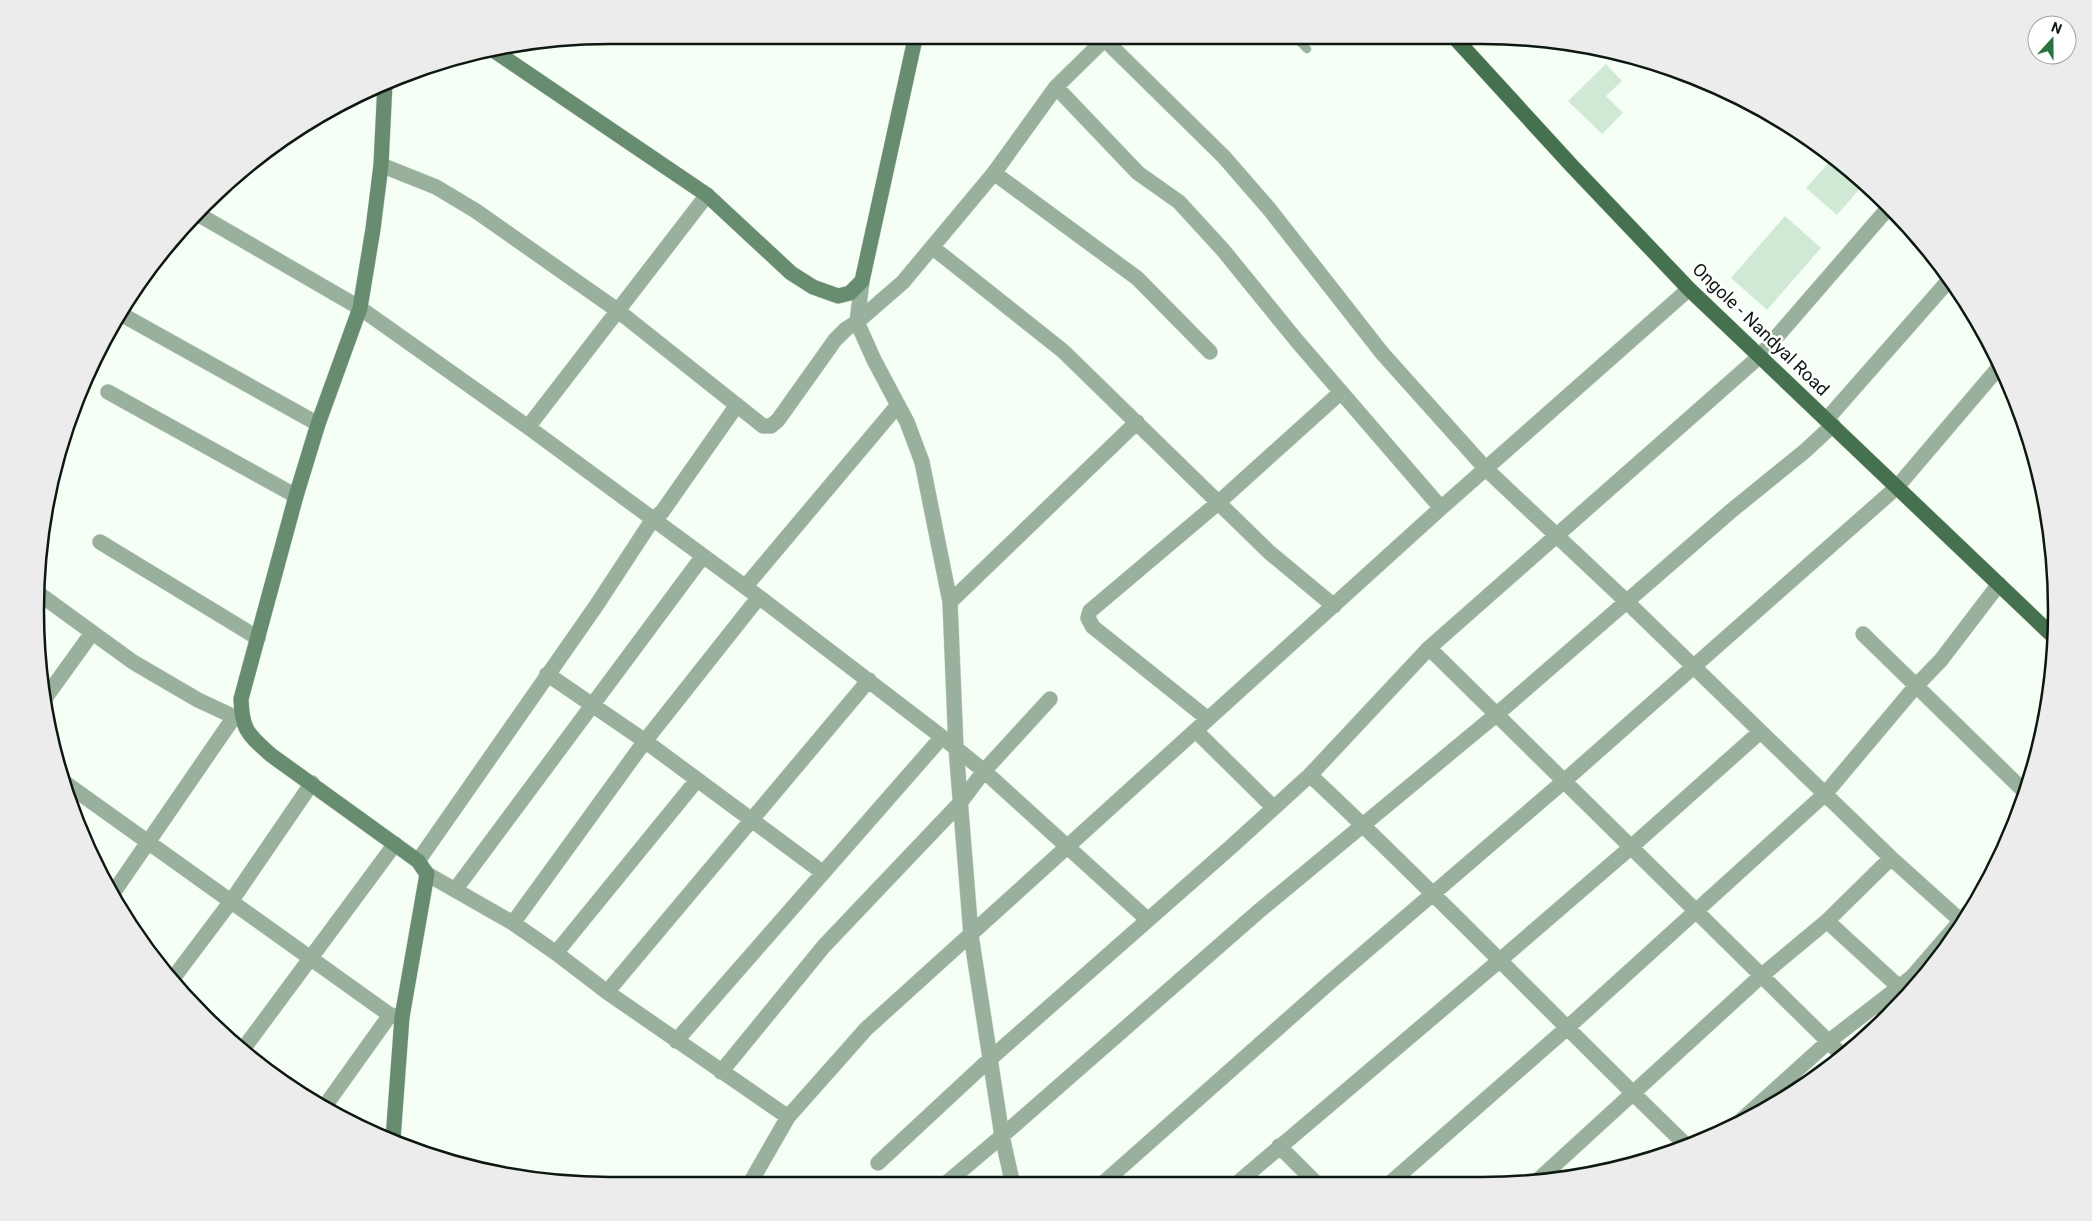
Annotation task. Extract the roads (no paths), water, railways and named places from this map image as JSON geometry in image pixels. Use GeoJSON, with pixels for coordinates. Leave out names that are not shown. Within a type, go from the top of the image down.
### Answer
{"type":"FeatureCollection","features":[{"type":"Feature","properties":{"kind":"main road"},"geometry":{"type":"LineString","coordinates":[[500,55],[707,195],[791,272],[813,287],[838,296],[850,293],[862,280],[914,44]]}},
{"type":"Feature","properties":{"kind":"main road","name":"Ongole - Nandyal Road"},"geometry":{"type":"LineString","coordinates":[[1461,44],[1572,166],[1690,289],[2047,631]]}},
{"type":"Feature","properties":{"kind":"main road"},"geometry":{"type":"LineString","coordinates":[[384,92],[380,165],[373,229],[360,308],[318,424],[296,496],[241,700],[238,718],[251,736],[271,755],[418,861],[427,874],[396,1016],[393,1134]]}},
{"type":"Feature","properties":{"kind":"street"},"geometry":{"type":"LineString","coordinates":[[380,165],[436,187],[476,211],[616,310],[763,426],[771,426],[778,420],[835,340],[846,328],[857,322],[903,282],[994,173],[1056,87],[1099,44]]}},
{"type":"Feature","properties":{"kind":"street"},"geometry":{"type":"LineString","coordinates":[[1111,44],[1230,164],[1270,210],[1382,353],[1486,469],[1694,666],[1891,858],[1957,918]]}},
{"type":"Feature","properties":{"kind":"street"},"geometry":{"type":"LineString","coordinates":[[1056,87],[1138,173],[1179,202],[1217,243],[1440,508]]}},
{"type":"Feature","properties":{"kind":"street"},"geometry":{"type":"LineString","coordinates":[[994,173],[1137,278],[1210,352]]}},
{"type":"Feature","properties":{"kind":"street"},"geometry":{"type":"LineString","coordinates":[[528,427],[616,310],[707,195]]}},
{"type":"Feature","properties":{"kind":"street"},"geometry":{"type":"LineString","coordinates":[[878,1163],[990,1059],[1310,775],[1429,648],[1760,356],[1884,212]]}},
{"type":"Feature","properties":{"kind":"street"},"geometry":{"type":"LineString","coordinates":[[203,217],[360,308],[528,427],[759,597],[869,680],[984,771],[1147,919]]}},
{"type":"Feature","properties":{"kind":"street"},"geometry":{"type":"LineString","coordinates":[[932,247],[997,296],[1063,351],[1269,552],[1334,606]]}},
{"type":"Feature","properties":{"kind":"street"},"geometry":{"type":"LineString","coordinates":[[862,280],[857,322],[874,360],[907,422],[922,462],[950,602],[956,748],[971,935],[1002,1136],[1011,1177]]}},
{"type":"Feature","properties":{"kind":"street"},"geometry":{"type":"LineString","coordinates":[[953,1177],[1260,911],[1497,714],[1830,422],[1945,285]]}},
{"type":"Feature","properties":{"kind":"street"},"geometry":{"type":"LineString","coordinates":[[754,1177],[788,1117],[866,1029],[1068,848],[1440,508],[1690,289]]}},
{"type":"Feature","properties":{"kind":"street"},"geometry":{"type":"LineString","coordinates":[[126,317],[318,424]]}},
{"type":"Feature","properties":{"kind":"street"},"geometry":{"type":"LineString","coordinates":[[1110,1177],[1433,892],[1563,782],[1897,487],[1995,372]]}},
{"type":"Feature","properties":{"kind":"street"},"geometry":{"type":"LineString","coordinates":[[108,392],[296,496]]}},
{"type":"Feature","properties":{"kind":"street"},"geometry":{"type":"LineString","coordinates":[[1208,719],[1093,627],[1088,618],[1090,611],[1219,502],[1341,392]]}},
{"type":"Feature","properties":{"kind":"street"},"geometry":{"type":"LineString","coordinates":[[418,861],[596,606],[653,519],[662,512],[737,404]]}},
{"type":"Feature","properties":{"kind":"street"},"geometry":{"type":"LineString","coordinates":[[745,587],[898,405]]}},
{"type":"Feature","properties":{"kind":"street"},"geometry":{"type":"LineString","coordinates":[[950,602],[1137,422]]}},
{"type":"Feature","properties":{"kind":"street"},"geometry":{"type":"LineString","coordinates":[[100,542],[258,638]]}},
{"type":"Feature","properties":{"kind":"street"},"geometry":{"type":"LineString","coordinates":[[455,890],[703,556]]}},
{"type":"Feature","properties":{"kind":"street"},"geometry":{"type":"LineString","coordinates":[[1397,1177],[1567,1028],[1825,794],[1941,660],[1999,584]]}},
{"type":"Feature","properties":{"kind":"street"},"geometry":{"type":"LineString","coordinates":[[513,923],[645,741],[759,597]]}},
{"type":"Feature","properties":{"kind":"street"},"geometry":{"type":"LineString","coordinates":[[44,598],[133,662],[198,700],[238,718],[117,888]]}},
{"type":"Feature","properties":{"kind":"street"},"geometry":{"type":"LineString","coordinates":[[50,691],[92,633]]}},
{"type":"Feature","properties":{"kind":"street"},"geometry":{"type":"LineString","coordinates":[[1863,634],[2020,787]]}},
{"type":"Feature","properties":{"kind":"street"},"geometry":{"type":"LineString","coordinates":[[1429,648],[1694,912],[1838,1051]]}},
{"type":"Feature","properties":{"kind":"street"},"geometry":{"type":"LineString","coordinates":[[547,674],[645,741],[822,872]]}},
{"type":"Feature","properties":{"kind":"street"},"geometry":{"type":"LineString","coordinates":[[607,992],[869,680]]}},
{"type":"Feature","properties":{"kind":"street"},"geometry":{"type":"LineString","coordinates":[[721,1072],[824,946],[960,803],[984,771],[1050,699]]}},
{"type":"Feature","properties":{"kind":"street"},"geometry":{"type":"LineString","coordinates":[[1196,731],[1274,808]]}},
{"type":"Feature","properties":{"kind":"street"},"geometry":{"type":"LineString","coordinates":[[1244,1177],[1499,962],[1760,732]]}},
{"type":"Feature","properties":{"kind":"street"},"geometry":{"type":"LineString","coordinates":[[676,1041],[942,737]]}},
{"type":"Feature","properties":{"kind":"street"},"geometry":{"type":"LineString","coordinates":[[1310,775],[1433,892],[1499,962],[1681,1140]]}},
{"type":"Feature","properties":{"kind":"street"},"geometry":{"type":"LineString","coordinates":[[556,953],[696,780]]}},
{"type":"Feature","properties":{"kind":"street"},"geometry":{"type":"LineString","coordinates":[[177,975],[232,900],[312,783]]}},
{"type":"Feature","properties":{"kind":"street"},"geometry":{"type":"LineString","coordinates":[[72,788],[232,900],[310,959],[396,1016],[328,1102]]}},
{"type":"Feature","properties":{"kind":"street"},"geometry":{"type":"LineString","coordinates":[[246,1045],[395,844]]}},
{"type":"Feature","properties":{"kind":"street"},"geometry":{"type":"LineString","coordinates":[[1547,1173],[1761,976],[1827,921],[1891,858]]}},
{"type":"Feature","properties":{"kind":"street"},"geometry":{"type":"LineString","coordinates":[[427,874],[513,923],[676,1041],[788,1117]]}},
{"type":"Feature","properties":{"kind":"street"},"geometry":{"type":"LineString","coordinates":[[1827,921],[1899,987]]}},
{"type":"Feature","properties":{"kind":"street"},"geometry":{"type":"LineString","coordinates":[[1759,1104],[1828,1042],[1899,987],[1909,983]]}},
{"type":"Feature","properties":{"kind":"street"},"geometry":{"type":"LineString","coordinates":[[1881,1002],[1883,1010]]}},
{"type":"Feature","properties":{"kind":"street"},"geometry":{"type":"LineString","coordinates":[[1280,1146],[1310,1177]]}},
{"type":"Feature","properties":{"kind":"lane"},"geometry":{"type":"LineString","coordinates":[[1302,44],[1307,49]]}}]}
